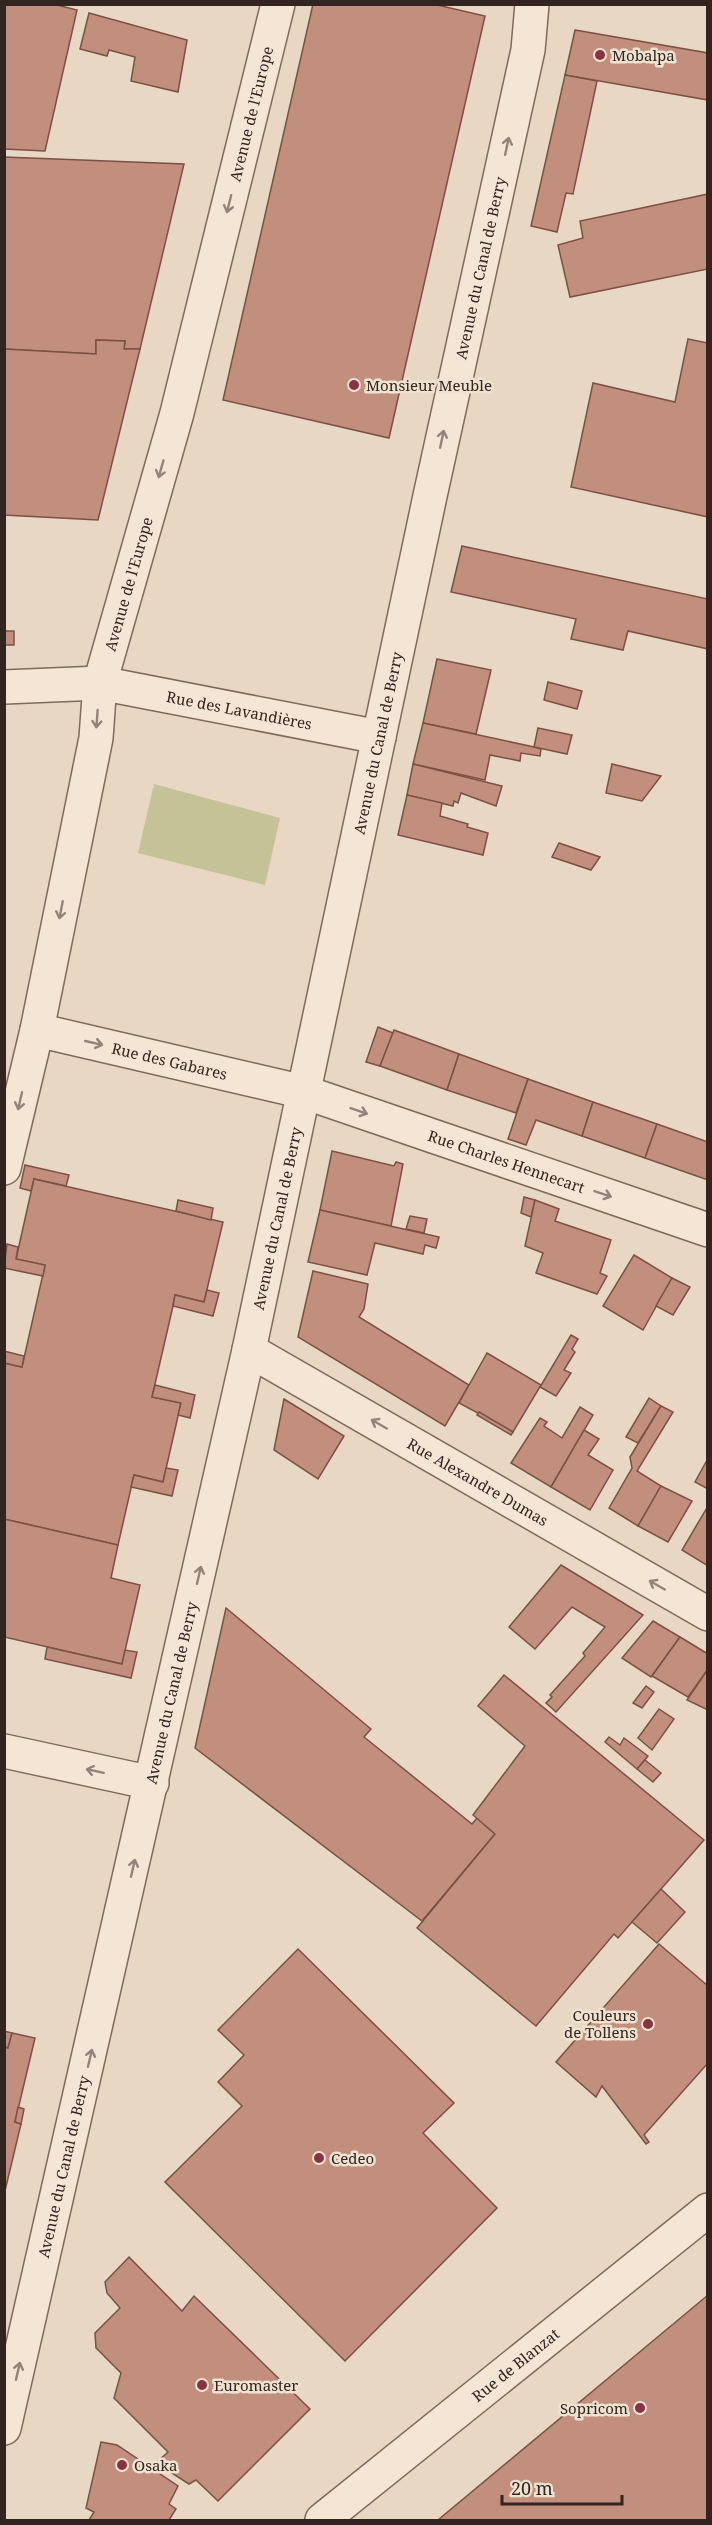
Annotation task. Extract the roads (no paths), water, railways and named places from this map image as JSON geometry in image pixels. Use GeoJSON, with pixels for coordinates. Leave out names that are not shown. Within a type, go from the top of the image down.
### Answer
{"type":"FeatureCollection","features":[{"type":"Feature","properties":{"kind":"street","name":"Avenue de l'Europe"},"geometry":{"type":"LineString","coordinates":[[4,1168],[37,1030],[96,738],[100,683],[177,413],[278,4]]}},
{"type":"Feature","properties":{"kind":"street","name":"Avenue du Canal de Berry"},"geometry":{"type":"LineString","coordinates":[[4,2428],[249,1350],[526,61],[532,4]]}},
{"type":"Feature","properties":{"kind":"street","name":"Rue des Lavandières"},"geometry":{"type":"LineString","coordinates":[[4,687],[100,683],[379,738]]}},
{"type":"Feature","properties":{"kind":"street","name":"Rue des Gabares"},"geometry":{"type":"LineString","coordinates":[[37,1030],[304,1092]]}},
{"type":"Feature","properties":{"kind":"street","name":"Rue Charles Hennecart"},"geometry":{"type":"LineString","coordinates":[[304,1092],[708,1230]]}},
{"type":"Feature","properties":{"kind":"street","name":"Rue Alexandre Dumas"},"geometry":{"type":"LineString","coordinates":[[249,1350],[708,1614]]}},
{"type":"Feature","properties":{"kind":"street"},"geometry":{"type":"LineString","coordinates":[[4,1751],[152,1783]]}},
{"type":"Feature","properties":{"kind":"street","name":"Rue de Blanzat"},"geometry":{"type":"LineString","coordinates":[[322,2520],[708,2210]]}},
{"type":"Feature","properties":{"kind":"place","name":"Mobalpa"},"geometry":{"type":"Point","coordinates":[600,55]}},
{"type":"Feature","properties":{"kind":"place","name":"Monsieur Meuble"},"geometry":{"type":"Point","coordinates":[354,385]}},
{"type":"Feature","properties":{"kind":"place","name":"Couleurs de Tollens"},"geometry":{"type":"Point","coordinates":[648,2024]}},
{"type":"Feature","properties":{"kind":"place","name":"Cedeo"},"geometry":{"type":"Point","coordinates":[319,2158]}},
{"type":"Feature","properties":{"kind":"place","name":"Euromaster"},"geometry":{"type":"Point","coordinates":[202,2385]}},
{"type":"Feature","properties":{"kind":"place","name":"Sopricom"},"geometry":{"type":"Point","coordinates":[640,2408]}},
{"type":"Feature","properties":{"kind":"place","name":"Osaka"},"geometry":{"type":"Point","coordinates":[122,2465]}}]}
